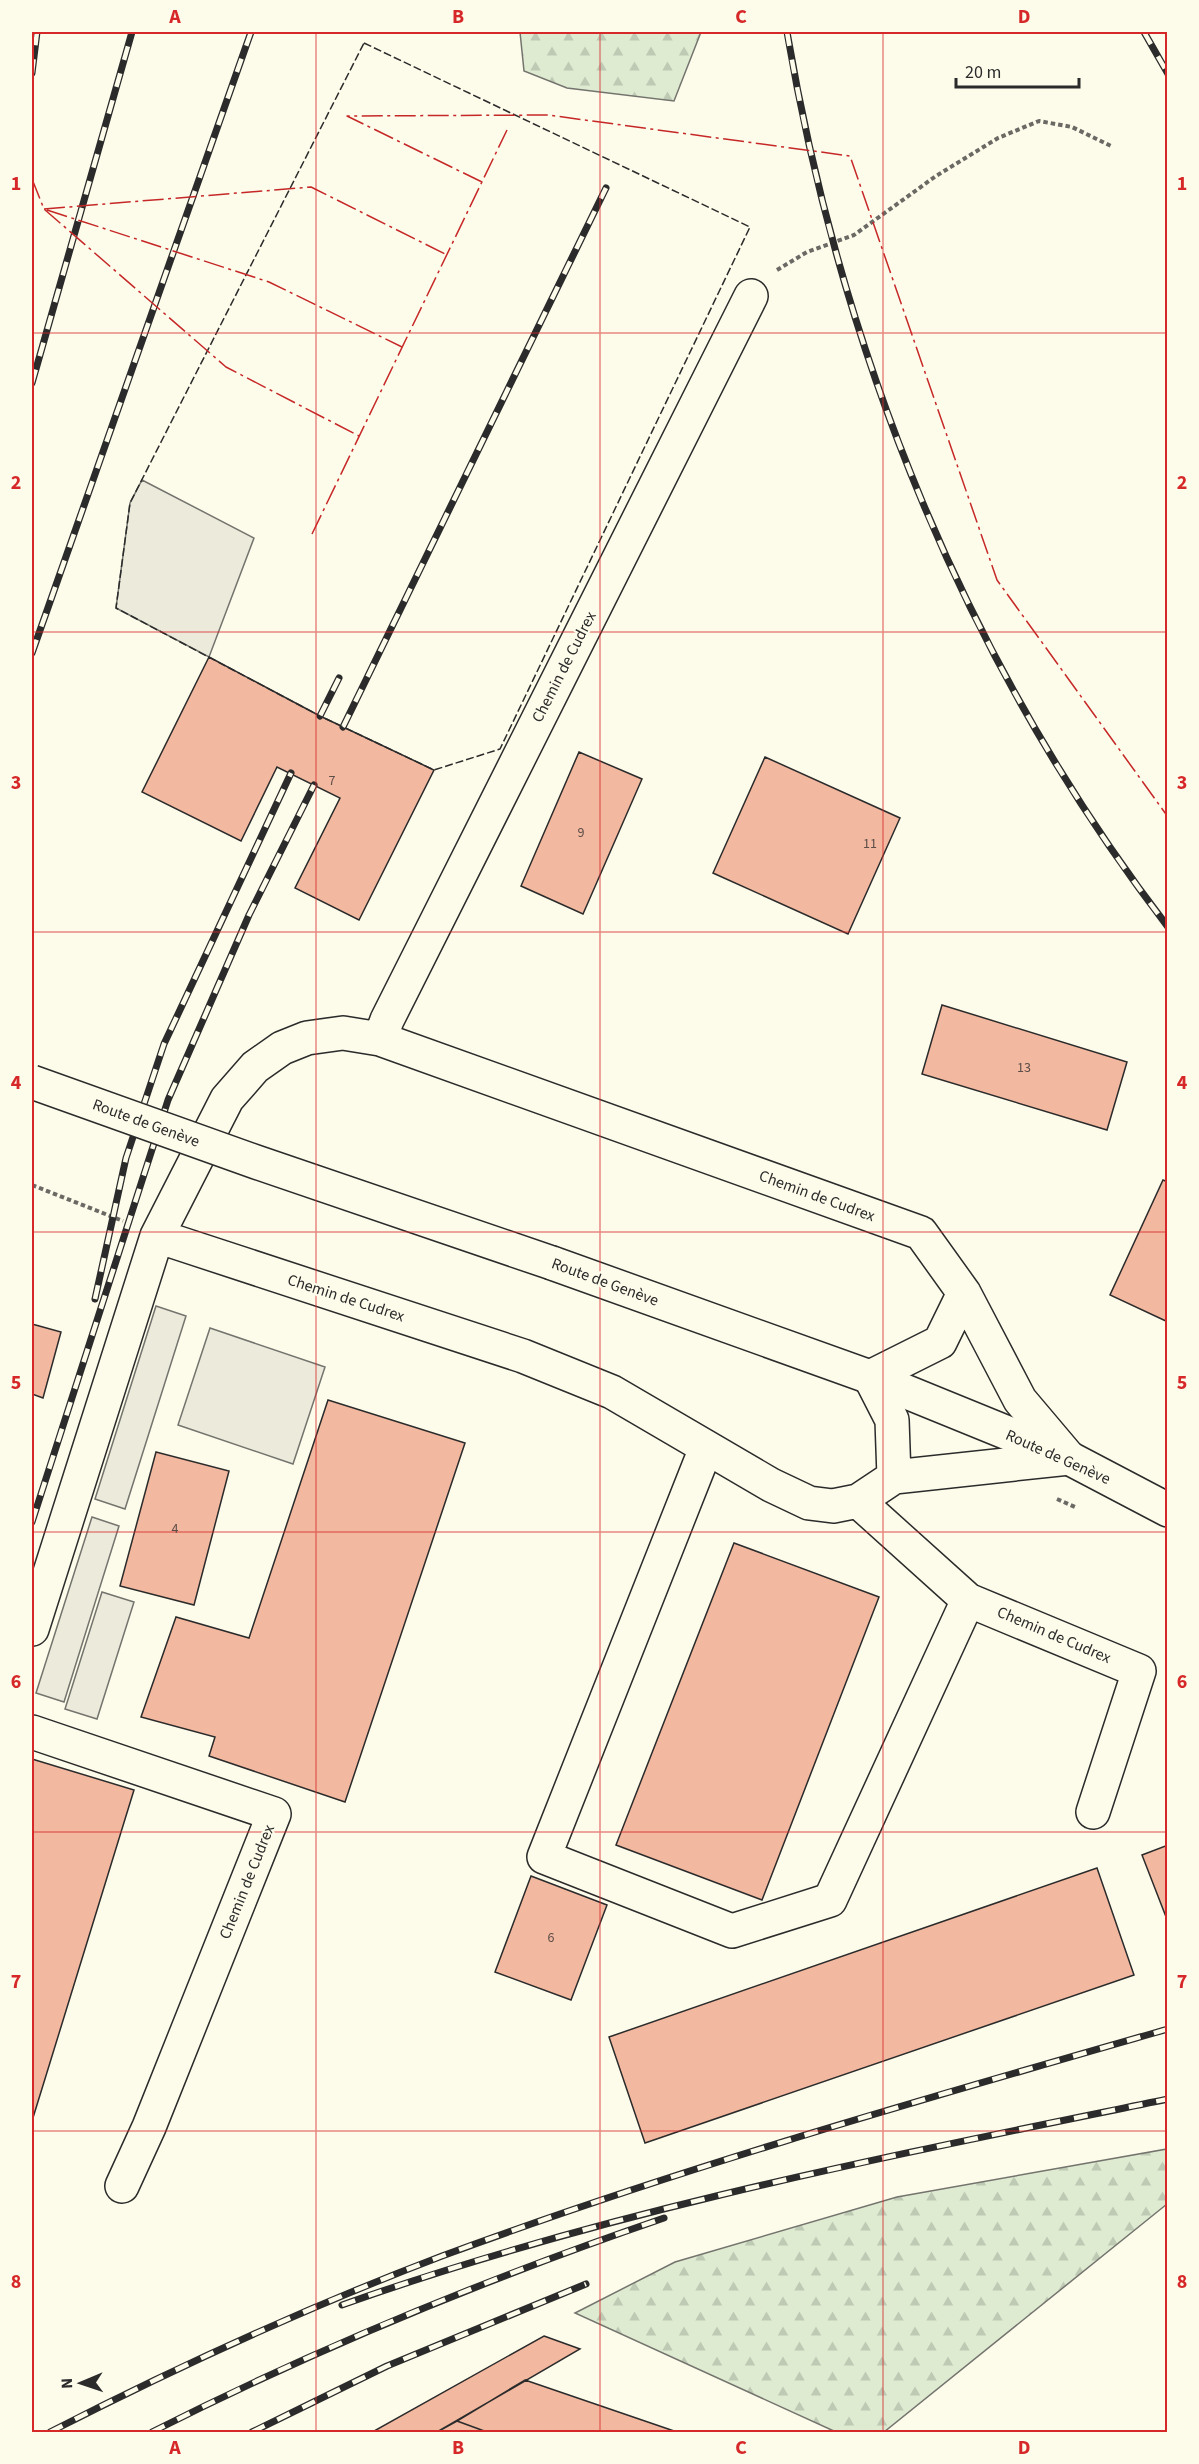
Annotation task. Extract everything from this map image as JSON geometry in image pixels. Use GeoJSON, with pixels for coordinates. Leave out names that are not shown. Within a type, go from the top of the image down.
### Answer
{"type":"FeatureCollection","features":[{"type":"Feature","properties":{"kind":"street","name":"Chemin de Cudrex"},"geometry":{"type":"LineString","coordinates":[[380,1039],[387,1020],[751,296]]}},
{"type":"Feature","properties":{"kind":"street","name":"Chemin de Cudrex"},"geometry":{"type":"LineString","coordinates":[[32,1629],[157,1236],[227,1099],[255,1067],[282,1048],[307,1038],[343,1034],[380,1039],[921,1233],[964,1293],[1020,1400],[1069,1458]]}},
{"type":"Feature","properties":{"kind":"street","name":"Route de Genève"},"geometry":{"type":"LineString","coordinates":[[32,1082],[256,1162],[552,1263],[870,1377],[1069,1458],[1167,1510]]}},
{"type":"Feature","properties":{"kind":"street","name":"Chemin de Cudrex"},"geometry":{"type":"LineString","coordinates":[[157,1236],[523,1356],[612,1392],[771,1485],[809,1503],[833,1506],[858,1501],[894,1477]]}},
{"type":"Feature","properties":{"kind":"street"},"geometry":{"type":"LineString","coordinates":[[964,1293],[940,1342],[870,1377],[892,1420],[894,1477],[1069,1458]]}},
{"type":"Feature","properties":{"kind":"street"},"geometry":{"type":"LineString","coordinates":[[706,1448],[544,1857],[732,1931],[830,1900],[968,1600]]}},
{"type":"Feature","properties":{"kind":"street","name":"Chemin de Cudrex"},"geometry":{"type":"LineString","coordinates":[[858,1501],[968,1600],[1139,1671],[1093,1812]]}},
{"type":"Feature","properties":{"kind":"street","name":"Chemin de Cudrex"},"geometry":{"type":"LineString","coordinates":[[32,1732],[274,1814],[149,2127],[122,2186]]}},
{"type":"Feature","properties":{"kind":"path"},"geometry":{"type":"LineString","coordinates":[[807,252],[854,235],[947,170],[998,138],[1039,121],[1072,127],[1111,146]]}},
{"type":"Feature","properties":{"kind":"path"},"geometry":{"type":"LineString","coordinates":[[32,1185],[157,1236]]}},
{"type":"Feature","properties":{"kind":"green space"},"geometry":{"type":"Polygon","coordinates":[[[520,32],[701,32],[674,101],[567,88],[524,71],[520,32]]]}},
{"type":"Feature","properties":{"kind":"green space"},"geometry":{"type":"Polygon","coordinates":[[[1167,2149],[1167,2204],[884,2432],[836,2432],[575,2313],[675,2262],[897,2197],[1167,2149]]]}},
{"type":"Feature","properties":{"kind":"shaded area"},"geometry":{"type":"Polygon","coordinates":[[[142,480],[254,538],[209,657],[116,608],[130,503],[142,480]]]}},
{"type":"Feature","properties":{"kind":"shaded area"},"geometry":{"type":"Polygon","coordinates":[[[156,1306],[186,1316],[125,1509],[95,1499],[156,1306]]]}},
{"type":"Feature","properties":{"kind":"shaded area"},"geometry":{"type":"Polygon","coordinates":[[[210,1328],[325,1367],[293,1464],[178,1425],[210,1328]]]}},
{"type":"Feature","properties":{"kind":"shaded area"},"geometry":{"type":"Polygon","coordinates":[[[92,1517],[119,1526],[64,1702],[36,1693],[92,1517]]]}},
{"type":"Feature","properties":{"kind":"shaded area"},"geometry":{"type":"Polygon","coordinates":[[[102,1592],[134,1602],[97,1719],[65,1709],[102,1592]]]}},
{"type":"Feature","properties":{"kind":"building"},"geometry":{"type":"Polygon","coordinates":[[[209,657],[320,716],[434,770],[359,920],[295,888],[340,798],[277,767],[241,841],[142,792],[209,657]]]}},
{"type":"Feature","properties":{"kind":"building"},"geometry":{"type":"Polygon","coordinates":[[[579,752],[642,779],[583,914],[521,886],[579,752]]]}},
{"type":"Feature","properties":{"kind":"building"},"geometry":{"type":"Polygon","coordinates":[[[765,757],[900,818],[848,934],[713,873],[765,757]]]}},
{"type":"Feature","properties":{"kind":"building"},"geometry":{"type":"Polygon","coordinates":[[[942,1005],[1127,1062],[1107,1130],[922,1074],[942,1005]]]}},
{"type":"Feature","properties":{"kind":"building"},"geometry":{"type":"Polygon","coordinates":[[[1163,1180],[1168,1182],[1168,1322],[1110,1295],[1163,1180]]]}},
{"type":"Feature","properties":{"kind":"building"},"geometry":{"type":"Polygon","coordinates":[[[32,1324],[61,1332],[43,1398],[32,1394],[32,1324]]]}},
{"type":"Feature","properties":{"kind":"building"},"geometry":{"type":"Polygon","coordinates":[[[328,1400],[465,1443],[345,1802],[209,1756],[215,1737],[141,1717],[176,1617],[249,1638],[328,1400]]]}},
{"type":"Feature","properties":{"kind":"building"},"geometry":{"type":"Polygon","coordinates":[[[156,1452],[229,1471],[194,1605],[120,1586],[156,1452]]]}},
{"type":"Feature","properties":{"kind":"building"},"geometry":{"type":"Polygon","coordinates":[[[734,1543],[879,1597],[762,1900],[616,1845],[734,1543]]]}},
{"type":"Feature","properties":{"kind":"building"},"geometry":{"type":"Polygon","coordinates":[[[32,1759],[134,1790],[32,2121],[32,1759]]]}},
{"type":"Feature","properties":{"kind":"building"},"geometry":{"type":"Polygon","coordinates":[[[1168,1845],[1168,1922],[1142,1855],[1168,1845]]]}},
{"type":"Feature","properties":{"kind":"building"},"geometry":{"type":"Polygon","coordinates":[[[1097,1868],[1134,1975],[645,2143],[609,2037],[1097,1868]]]}},
{"type":"Feature","properties":{"kind":"building"},"geometry":{"type":"Polygon","coordinates":[[[531,1876],[607,1905],[571,2000],[495,1972],[531,1876]]]}},
{"type":"Feature","properties":{"kind":"building"},"geometry":{"type":"Polygon","coordinates":[[[544,2336],[580,2349],[437,2432],[374,2431],[544,2336]]]}},
{"type":"Feature","properties":{"kind":"building"},"geometry":{"type":"Polygon","coordinates":[[[525,2380],[677,2432],[487,2432],[457,2421],[525,2380]]]}},
{"type":"Feature","properties":{"kind":"building"},"geometry":{"type":"Polygon","coordinates":[[[457,2421],[487,2432],[437,2432],[457,2421]]]}},
{"type":"Feature","properties":{"kind":"railway"},"geometry":{"type":"LineString","coordinates":[[32,73],[37,32]]}},
{"type":"Feature","properties":{"kind":"railway"},"geometry":{"type":"LineString","coordinates":[[32,383],[132,32]]}},
{"type":"Feature","properties":{"kind":"railway"},"geometry":{"type":"LineString","coordinates":[[32,653],[251,32]]}},
{"type":"Feature","properties":{"kind":"railway"},"geometry":{"type":"LineString","coordinates":[[787,32],[811,153],[841,272],[879,388],[923,503],[974,614],[1031,722],[1096,827],[1168,927]]}},
{"type":"Feature","properties":{"kind":"railway"},"geometry":{"type":"LineString","coordinates":[[1144,32],[1168,74]]}},
{"type":"Feature","properties":{"kind":"railway"},"geometry":{"type":"LineString","coordinates":[[343,727],[606,188]]}},
{"type":"Feature","properties":{"kind":"railway"},"geometry":{"type":"LineString","coordinates":[[320,716],[339,678]]}},
{"type":"Feature","properties":{"kind":"railway"},"geometry":{"type":"LineString","coordinates":[[95,1299],[126,1158],[164,1044],[291,773]]}},
{"type":"Feature","properties":{"kind":"railway"},"geometry":{"type":"LineString","coordinates":[[32,1522],[168,1100],[249,915],[314,785]]}},
{"type":"Feature","properties":{"kind":"railway"},"geometry":{"type":"LineString","coordinates":[[50,2432],[243,2339],[442,2256],[712,2164],[894,2108],[1168,2029]]}},
{"type":"Feature","properties":{"kind":"railway"},"geometry":{"type":"LineString","coordinates":[[342,2305],[443,2271],[647,2213],[855,2164],[1168,2099]]}},
{"type":"Feature","properties":{"kind":"railway"},"geometry":{"type":"LineString","coordinates":[[152,2432],[278,2371],[404,2316],[533,2265],[664,2218]]}},
{"type":"Feature","properties":{"kind":"railway"},"geometry":{"type":"LineString","coordinates":[[252,2432],[387,2366],[586,2284]]}},
{"type":"Feature","properties":{"kind":"fence"},"geometry":{"type":"LineString","coordinates":[[364,43],[750,227],[500,749],[434,770],[320,716],[116,608],[130,503],[364,43]]}},
{"type":"Feature","properties":{"kind":"power"},"geometry":{"type":"LineString","coordinates":[[482,182],[347,116],[548,115],[850,156],[997,580],[1168,817]]}},
{"type":"Feature","properties":{"kind":"power"},"geometry":{"type":"LineString","coordinates":[[312,534],[507,130]]}},
{"type":"Feature","properties":{"kind":"power"},"geometry":{"type":"LineString","coordinates":[[32,179],[44,209],[226,367],[359,436]]}},
{"type":"Feature","properties":{"kind":"power"},"geometry":{"type":"LineString","coordinates":[[44,209],[311,187],[447,255]]}},
{"type":"Feature","properties":{"kind":"power"},"geometry":{"type":"LineString","coordinates":[[47,210],[269,282],[402,347]]}}]}
